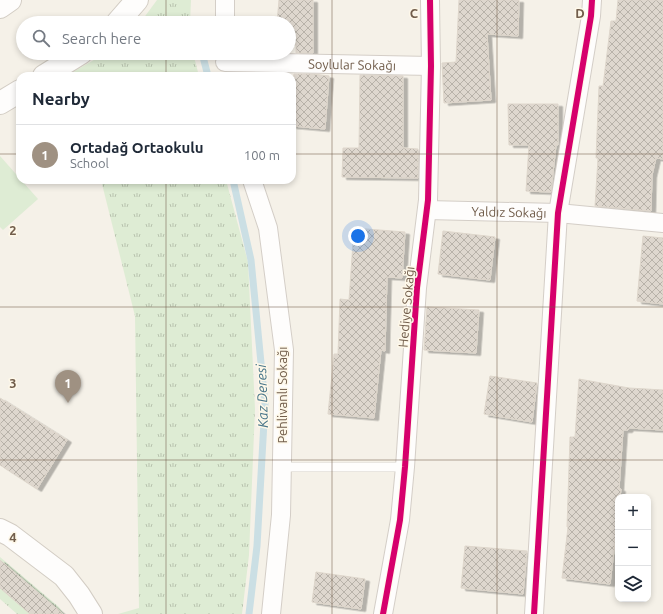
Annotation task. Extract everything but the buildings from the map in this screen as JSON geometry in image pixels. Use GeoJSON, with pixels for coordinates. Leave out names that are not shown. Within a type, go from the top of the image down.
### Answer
{"type":"FeatureCollection","features":[{"type":"Feature","properties":{"kind":"main road"},"geometry":{"type":"LineString","coordinates":[[0,7],[10,0]]}},
{"type":"Feature","properties":{"kind":"main road"},"geometry":{"type":"LineString","coordinates":[[123,16],[137,0]]}},
{"type":"Feature","properties":{"kind":"main road"},"geometry":{"type":"LineString","coordinates":[[50,72],[70,60]]}},
{"type":"Feature","properties":{"kind":"main road"},"geometry":{"type":"LineString","coordinates":[[0,103],[16,93]]}},
{"type":"Feature","properties":{"kind":"main road"},"geometry":{"type":"LineString","coordinates":[[0,530],[10,535],[64,576],[79,595],[91,614]]}},
{"type":"Feature","properties":{"kind":"street"},"geometry":{"type":"LineString","coordinates":[[225,0],[225,16]]}},
{"type":"Feature","properties":{"kind":"street","name":"Hediye Sokağı"},"geometry":{"type":"LineString","coordinates":[[383,614],[400,520],[417,288],[428,200],[432,66],[430,0]]}},
{"type":"Feature","properties":{"kind":"street"},"geometry":{"type":"LineString","coordinates":[[534,614],[558,213],[591,16],[592,0]]}},
{"type":"Feature","properties":{"kind":"street","name":"Soylular Sokağı"},"geometry":{"type":"LineString","coordinates":[[225,64],[432,66]]}},
{"type":"Feature","properties":{"kind":"street","name":"Pehlivanlı Sokağı"},"geometry":{"type":"LineString","coordinates":[[253,184],[268,228],[284,350],[281,516],[271,614]]}},
{"type":"Feature","properties":{"kind":"street","name":"Yaldız Sokağı"},"geometry":{"type":"LineString","coordinates":[[427,210],[558,213],[663,223]]}},
{"type":"Feature","properties":{"kind":"lane"},"geometry":{"type":"LineString","coordinates":[[282,467],[405,467]]}},
{"type":"Feature","properties":{"kind":"green space"},"geometry":{"type":"Polygon","coordinates":[[[157,0],[191,0],[190,16],[145,16],[157,0]]]}},
{"type":"Feature","properties":{"kind":"green space"},"geometry":{"type":"Polygon","coordinates":[[[94,60],[195,60],[198,72],[73,72],[94,60]]]}},
{"type":"Feature","properties":{"kind":"green space"},"geometry":{"type":"Polygon","coordinates":[[[0,156],[16,174],[16,184],[25,184],[38,199],[3,230],[0,227],[0,156]]]}},
{"type":"Feature","properties":{"kind":"green space"},"geometry":{"type":"Polygon","coordinates":[[[102,184],[227,184],[248,262],[255,409],[249,555],[242,614],[118,614],[139,608],[135,316],[102,184]]]}},
{"type":"Feature","properties":{"kind":"green space"},"geometry":{"type":"Polygon","coordinates":[[[0,557],[59,607],[64,614],[17,614],[0,599],[0,557]]]}},
{"type":"Feature","properties":{"kind":"waterway","name":"Kaz Deresi"},"geometry":{"type":"LineString","coordinates":[[204,60],[207,72]]}},
{"type":"Feature","properties":{"kind":"waterway","name":"Kaz Deresi"},"geometry":{"type":"LineString","coordinates":[[234,184],[251,260],[265,404],[257,546],[249,614]]}},
{"type":"Feature","properties":{"kind":"cycle path"},"geometry":{"type":"LineString","coordinates":[[383,614],[400,520],[417,288],[428,200],[431,66],[430,0]]}},
{"type":"Feature","properties":{"kind":"cycle path"},"geometry":{"type":"LineString","coordinates":[[534,614],[558,213],[591,16],[592,0]]}},
{"type":"Feature","properties":{"kind":"place","name":"Ortadağ Ortaokulu"},"geometry":{"type":"Point","coordinates":[68,403]}}]}
